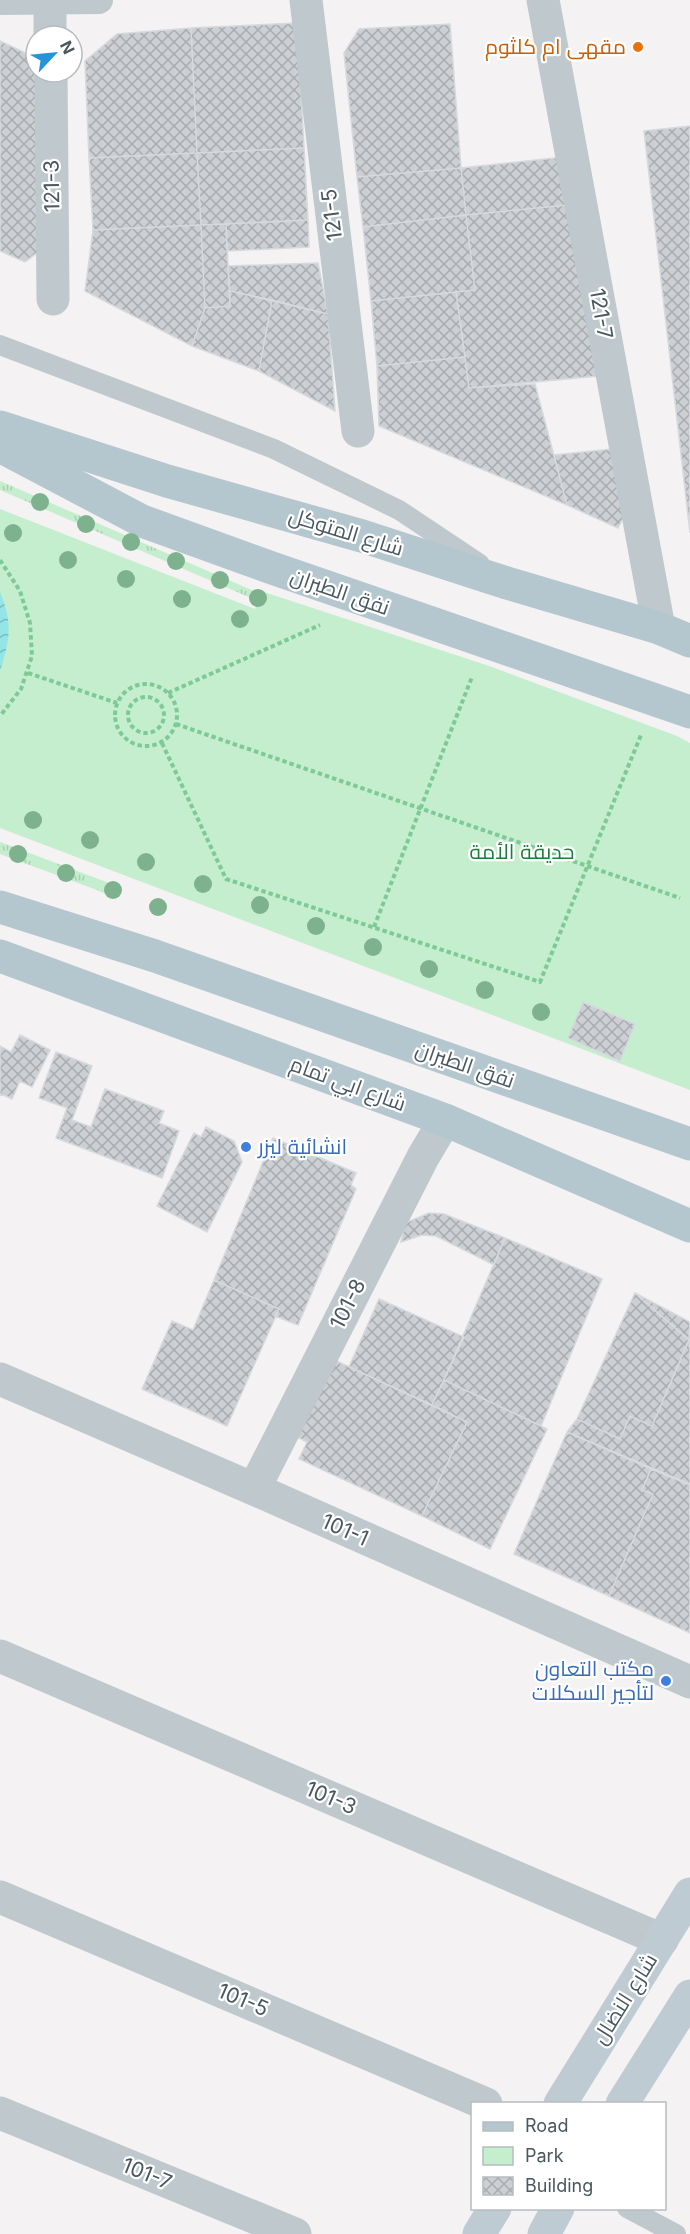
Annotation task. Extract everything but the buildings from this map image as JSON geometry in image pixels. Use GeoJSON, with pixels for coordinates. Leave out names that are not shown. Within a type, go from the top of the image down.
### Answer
{"type":"FeatureCollection","features":[{"type":"Feature","properties":{"kind":"main road","name":"شارع المتوكل"},"geometry":{"type":"LineString","coordinates":[[0,428],[167,481],[362,536],[507,583],[659,628],[690,641]]}},
{"type":"Feature","properties":{"kind":"main road","name":"نفق الطيران"},"geometry":{"type":"LineString","coordinates":[[0,446],[142,521],[690,712]]}},
{"type":"Feature","properties":{"kind":"main road","name":"نفق الطيران"},"geometry":{"type":"LineString","coordinates":[[0,907],[155,956],[690,1144]]}},
{"type":"Feature","properties":{"kind":"main road","name":"شارع ابي تمام"},"geometry":{"type":"LineString","coordinates":[[0,956],[445,1120],[690,1226]]}},
{"type":"Feature","properties":{"kind":"main road","name":"شارع النضال"},"geometry":{"type":"LineString","coordinates":[[561,2102],[690,1894]]}},
{"type":"Feature","properties":{"kind":"main road"},"geometry":{"type":"LineString","coordinates":[[623,2102],[690,1996]]}},
{"type":"Feature","properties":{"kind":"main road"},"geometry":{"type":"LineString","coordinates":[[479,2234],[494,2210]]}},
{"type":"Feature","properties":{"kind":"main road"},"geometry":{"type":"LineString","coordinates":[[544,2234],[557,2210]]}},
{"type":"Feature","properties":{"kind":"street"},"geometry":{"type":"LineString","coordinates":[[0,1],[99,0]]}},
{"type":"Feature","properties":{"kind":"street","name":"121-5"},"geometry":{"type":"LineString","coordinates":[[306,0],[358,431]]}},
{"type":"Feature","properties":{"kind":"street","name":"121-7"},"geometry":{"type":"LineString","coordinates":[[543,0],[659,628]]}},
{"type":"Feature","properties":{"kind":"street"},"geometry":{"type":"LineString","coordinates":[[50,1],[50,24]]}},
{"type":"Feature","properties":{"kind":"street","name":"121-3"},"geometry":{"type":"LineString","coordinates":[[51,84],[53,299]]}},
{"type":"Feature","properties":{"kind":"street","name":"101-8"},"geometry":{"type":"LineString","coordinates":[[254,1489],[423,1157],[445,1120]]}},
{"type":"Feature","properties":{"kind":"street","name":"101-1"},"geometry":{"type":"LineString","coordinates":[[0,1379],[690,1682]]}},
{"type":"Feature","properties":{"kind":"street","name":"101-3"},"geometry":{"type":"LineString","coordinates":[[0,1656],[662,1940]]}},
{"type":"Feature","properties":{"kind":"street","name":"101-5"},"geometry":{"type":"LineString","coordinates":[[0,1897],[484,2102]]}},
{"type":"Feature","properties":{"kind":"street","name":"101-7"},"geometry":{"type":"LineString","coordinates":[[0,2113],[295,2234]]}},
{"type":"Feature","properties":{"kind":"lane"},"geometry":{"type":"LineString","coordinates":[[0,345],[273,449],[399,510],[507,583]]}},
{"type":"Feature","properties":{"kind":"lane"},"geometry":{"type":"LineString","coordinates":[[631,2210],[676,2234]]}},
{"type":"Feature","properties":{"kind":"path"},"geometry":{"type":"LineString","coordinates":[[0,560],[20,591],[30,623],[32,656],[21,689],[0,716]]}},
{"type":"Feature","properties":{"kind":"path"},"geometry":{"type":"LineString","coordinates":[[168,693],[322,625]]}},
{"type":"Feature","properties":{"kind":"path"},"geometry":{"type":"LineString","coordinates":[[28,673],[117,704]]}},
{"type":"Feature","properties":{"kind":"path"},"geometry":{"type":"LineString","coordinates":[[461,673],[483,681]]}},
{"type":"Feature","properties":{"kind":"path"},"geometry":{"type":"LineString","coordinates":[[374,927],[472,677]]}},
{"type":"Feature","properties":{"kind":"path"},"geometry":{"type":"LineString","coordinates":[[140,684],[155,685],[168,693],[177,707],[176,724],[171,735],[162,743],[147,747],[132,744],[120,733],[115,719],[117,704],[126,691],[140,684]]}},
{"type":"Feature","properties":{"kind":"path"},"geometry":{"type":"LineString","coordinates":[[142,698],[151,698],[159,703],[164,711],[161,726],[156,731],[147,733],[138,732],[128,718],[130,708],[142,698]]}},
{"type":"Feature","properties":{"kind":"path"},"geometry":{"type":"LineString","coordinates":[[176,724],[680,898]]}},
{"type":"Feature","properties":{"kind":"path"},"geometry":{"type":"LineString","coordinates":[[162,743],[226,879],[540,982],[641,735],[630,731]]}},
{"type":"Feature","properties":{"kind":"green space"},"geometry":{"type":"Polygon","coordinates":[[[0,481],[254,591],[251,598],[0,490],[0,481]]]}},
{"type":"Feature","properties":{"kind":"green space","name":"حديقة الأمة"},"geometry":{"type":"Polygon","coordinates":[[[0,509],[255,609],[264,592],[489,666],[677,736],[690,743],[690,1090],[0,828],[0,509]]]}},
{"type":"Feature","properties":{"kind":"green space"},"geometry":{"type":"Polygon","coordinates":[[[0,842],[117,886],[113,896],[0,854],[0,842]]]}},
{"type":"Feature","properties":{"kind":"water"},"geometry":{"type":"Polygon","coordinates":[[[0,592],[7,613],[9,632],[0,671],[0,592]]]}},
{"type":"Feature","properties":{"kind":"place","name":"مقهى ام كلثوم"},"geometry":{"type":"Point","coordinates":[638,47]}},
{"type":"Feature","properties":{"kind":"place","name":"انشائية ليزر"},"geometry":{"type":"Point","coordinates":[246,1147]}},
{"type":"Feature","properties":{"kind":"place","name":"مكتب التعاون لتأجير السكلات"},"geometry":{"type":"Point","coordinates":[666,1681]}}]}
